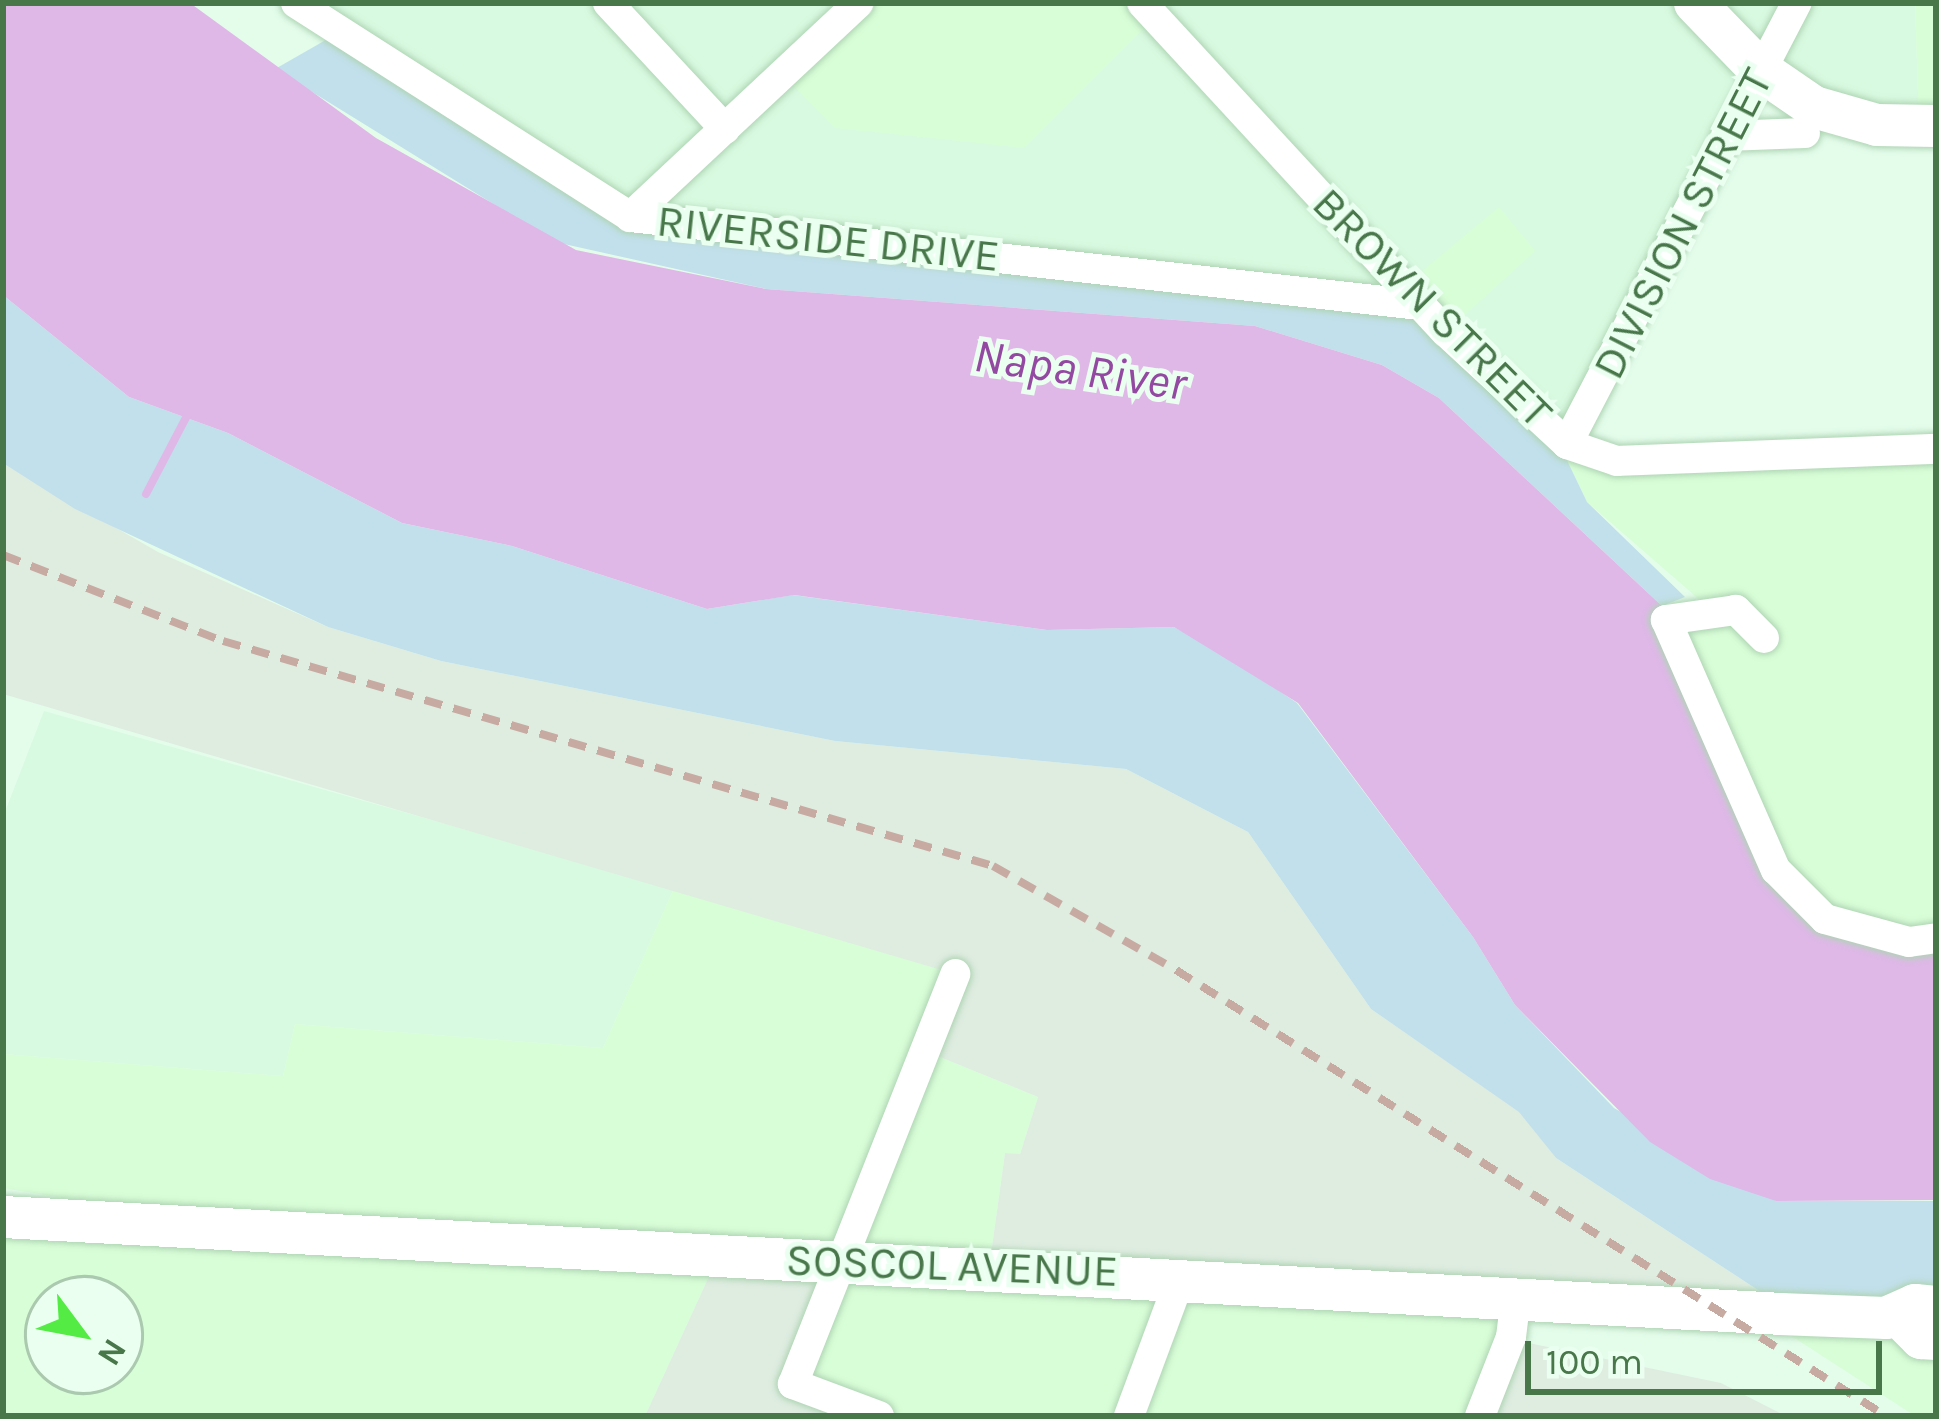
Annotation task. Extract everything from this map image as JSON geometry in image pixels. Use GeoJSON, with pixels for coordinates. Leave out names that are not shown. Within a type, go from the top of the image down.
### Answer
{"type":"FeatureCollection","features":[{"type":"Feature","properties":{"kind":"main road"},"geometry":{"type":"LineString","coordinates":[[1695,3],[1760,70],[1814,107],[1877,125]]}},
{"type":"Feature","properties":{"kind":"main road"},"geometry":{"type":"LineString","coordinates":[[1805,133],[1877,125],[1936,126]]}},
{"type":"Feature","properties":{"kind":"main road","name":"SOSCOL AVENUE"},"geometry":{"type":"LineString","coordinates":[[3,1217],[842,1266],[1181,1276],[1516,1300],[1924,1321]]}},
{"type":"Feature","properties":{"kind":"street","name":"RIVERSIDE DRIVE"},"geometry":{"type":"LineString","coordinates":[[296,3],[630,217],[1420,305]]}},
{"type":"Feature","properties":{"kind":"street"},"geometry":{"type":"LineString","coordinates":[[608,3],[724,129]]}},
{"type":"Feature","properties":{"kind":"street"},"geometry":{"type":"LineString","coordinates":[[630,217],[860,3]]}},
{"type":"Feature","properties":{"kind":"street","name":"BROWN STREET"},"geometry":{"type":"LineString","coordinates":[[1142,3],[1420,305],[1567,444],[1617,460],[1936,449]]}},
{"type":"Feature","properties":{"kind":"street","name":"DIVISION STREET"},"geometry":{"type":"LineString","coordinates":[[1567,444],[1797,3]]}},
{"type":"Feature","properties":{"kind":"street"},"geometry":{"type":"LineString","coordinates":[[1726,136],[1805,133]]}},
{"type":"Feature","properties":{"kind":"street"},"geometry":{"type":"LineString","coordinates":[[1764,638],[1736,610],[1666,620],[1775,870],[1825,919],[1909,942],[1936,938]]}},
{"type":"Feature","properties":{"kind":"street"},"geometry":{"type":"LineString","coordinates":[[879,1416],[793,1384],[955,974]]}},
{"type":"Feature","properties":{"kind":"street"},"geometry":{"type":"LineString","coordinates":[[1129,1416],[1181,1276]]}},
{"type":"Feature","properties":{"kind":"street"},"geometry":{"type":"LineString","coordinates":[[1480,1416],[1511,1337],[1516,1300]]}},
{"type":"Feature","properties":{"kind":"shaded area"},"geometry":{"type":"Polygon","coordinates":[[[296,3],[1915,3],[1919,126],[1765,71],[1564,454],[1404,288],[630,217],[296,3]]]}},
{"type":"Feature","properties":{"kind":"shaded area"},"geometry":{"type":"Polygon","coordinates":[[[859,3],[1142,3],[1155,17],[1024,148],[835,128],[779,71],[859,3]]]}},
{"type":"Feature","properties":{"kind":"shaded area"},"geometry":{"type":"Polygon","coordinates":[[[1915,3],[1936,3],[1936,126],[1919,126],[1915,3]]]}},
{"type":"Feature","properties":{"kind":"shaded area"},"geometry":{"type":"Polygon","coordinates":[[[338,33],[630,217],[1420,305],[1564,454],[1587,502],[1685,597],[1662,606],[1439,398],[1382,365],[1255,326],[766,289],[555,242],[275,69],[338,33]]]}},
{"type":"Feature","properties":{"kind":"shaded area"},"geometry":{"type":"Polygon","coordinates":[[[1499,207],[1535,251],[1446,332],[1403,287],[1499,207]]]}},
{"type":"Feature","properties":{"kind":"shaded area"},"geometry":{"type":"Polygon","coordinates":[[[3,295],[129,397],[228,433],[402,523],[512,546],[707,609],[793,595],[1047,630],[1174,627],[1223,653],[1297,703],[1473,937],[1515,1005],[1614,1108],[1776,1201],[1936,1201],[1936,1302],[1761,1292],[1556,1158],[1519,1112],[1371,1009],[1248,832],[1126,769],[835,741],[441,661],[328,627],[75,509],[3,463],[3,295]]]}},
{"type":"Feature","properties":{"kind":"shaded area"},"geometry":{"type":"Polygon","coordinates":[[[1936,450],[1936,938],[1805,906],[1666,620],[1709,608],[1587,502],[1564,454],[1936,450]]]}},
{"type":"Feature","properties":{"kind":"shaded area"},"geometry":{"type":"Polygon","coordinates":[[[3,463],[158,552],[328,627],[441,661],[835,741],[1126,769],[1248,832],[1371,1009],[1520,1112],[1556,1158],[1761,1292],[991,1254],[1005,1153],[1020,1154],[1038,1097],[925,1051],[955,974],[3,694],[3,463]]]}},
{"type":"Feature","properties":{"kind":"shaded area"},"geometry":{"type":"Polygon","coordinates":[[[44,711],[674,888],[603,1048],[295,1024],[283,1076],[3,1054],[3,817],[44,711]]]}},
{"type":"Feature","properties":{"kind":"shaded area"},"geometry":{"type":"Polygon","coordinates":[[[674,888],[955,974],[925,1051],[1038,1097],[1020,1154],[1005,1153],[991,1254],[100,1204],[3,1188],[3,1054],[283,1076],[295,1024],[603,1048],[674,888]]]}},
{"type":"Feature","properties":{"kind":"shaded area"},"geometry":{"type":"Polygon","coordinates":[[[3,1233],[711,1272],[645,1416],[3,1416],[3,1233]]]}},
{"type":"Feature","properties":{"kind":"shaded area"},"geometry":{"type":"Polygon","coordinates":[[[711,1272],[837,1280],[793,1384],[879,1416],[645,1416],[711,1272]]]}},
{"type":"Feature","properties":{"kind":"shaded area"},"geometry":{"type":"Polygon","coordinates":[[[837,1280],[1509,1314],[1472,1416],[879,1416],[793,1384],[837,1280]]]}},
{"type":"Feature","properties":{"kind":"shaded area"},"geometry":{"type":"Polygon","coordinates":[[[1782,1330],[1936,1339],[1936,1416],[1915,1416],[1782,1330]]]}},
{"type":"Feature","properties":{"kind":"shaded area"},"geometry":{"type":"Polygon","coordinates":[[[1505,1338],[1721,1383],[1786,1416],[1475,1416],[1505,1338]]]}},
{"type":"Feature","properties":{"kind":"water","name":"Napa River"},"geometry":{"type":"Polygon","coordinates":[[[3,3],[190,3],[376,138],[576,250],[766,289],[1255,326],[1382,365],[1439,398],[1662,606],[1655,609],[1785,900],[1795,910],[1936,945],[1936,1200],[1776,1201],[1710,1179],[1650,1142],[1515,1005],[1473,937],[1298,703],[1174,627],[1047,630],[794,595],[707,609],[512,546],[402,523],[228,433],[129,397],[3,295],[3,3]]]}},
{"type":"Feature","properties":{"kind":"waterway"},"geometry":{"type":"LineString","coordinates":[[146,494],[190,410]]}},
{"type":"Feature","properties":{"kind":"railway"},"geometry":{"type":"LineString","coordinates":[[3,555],[223,641],[993,866],[1176,970],[1886,1416]]}}]}
